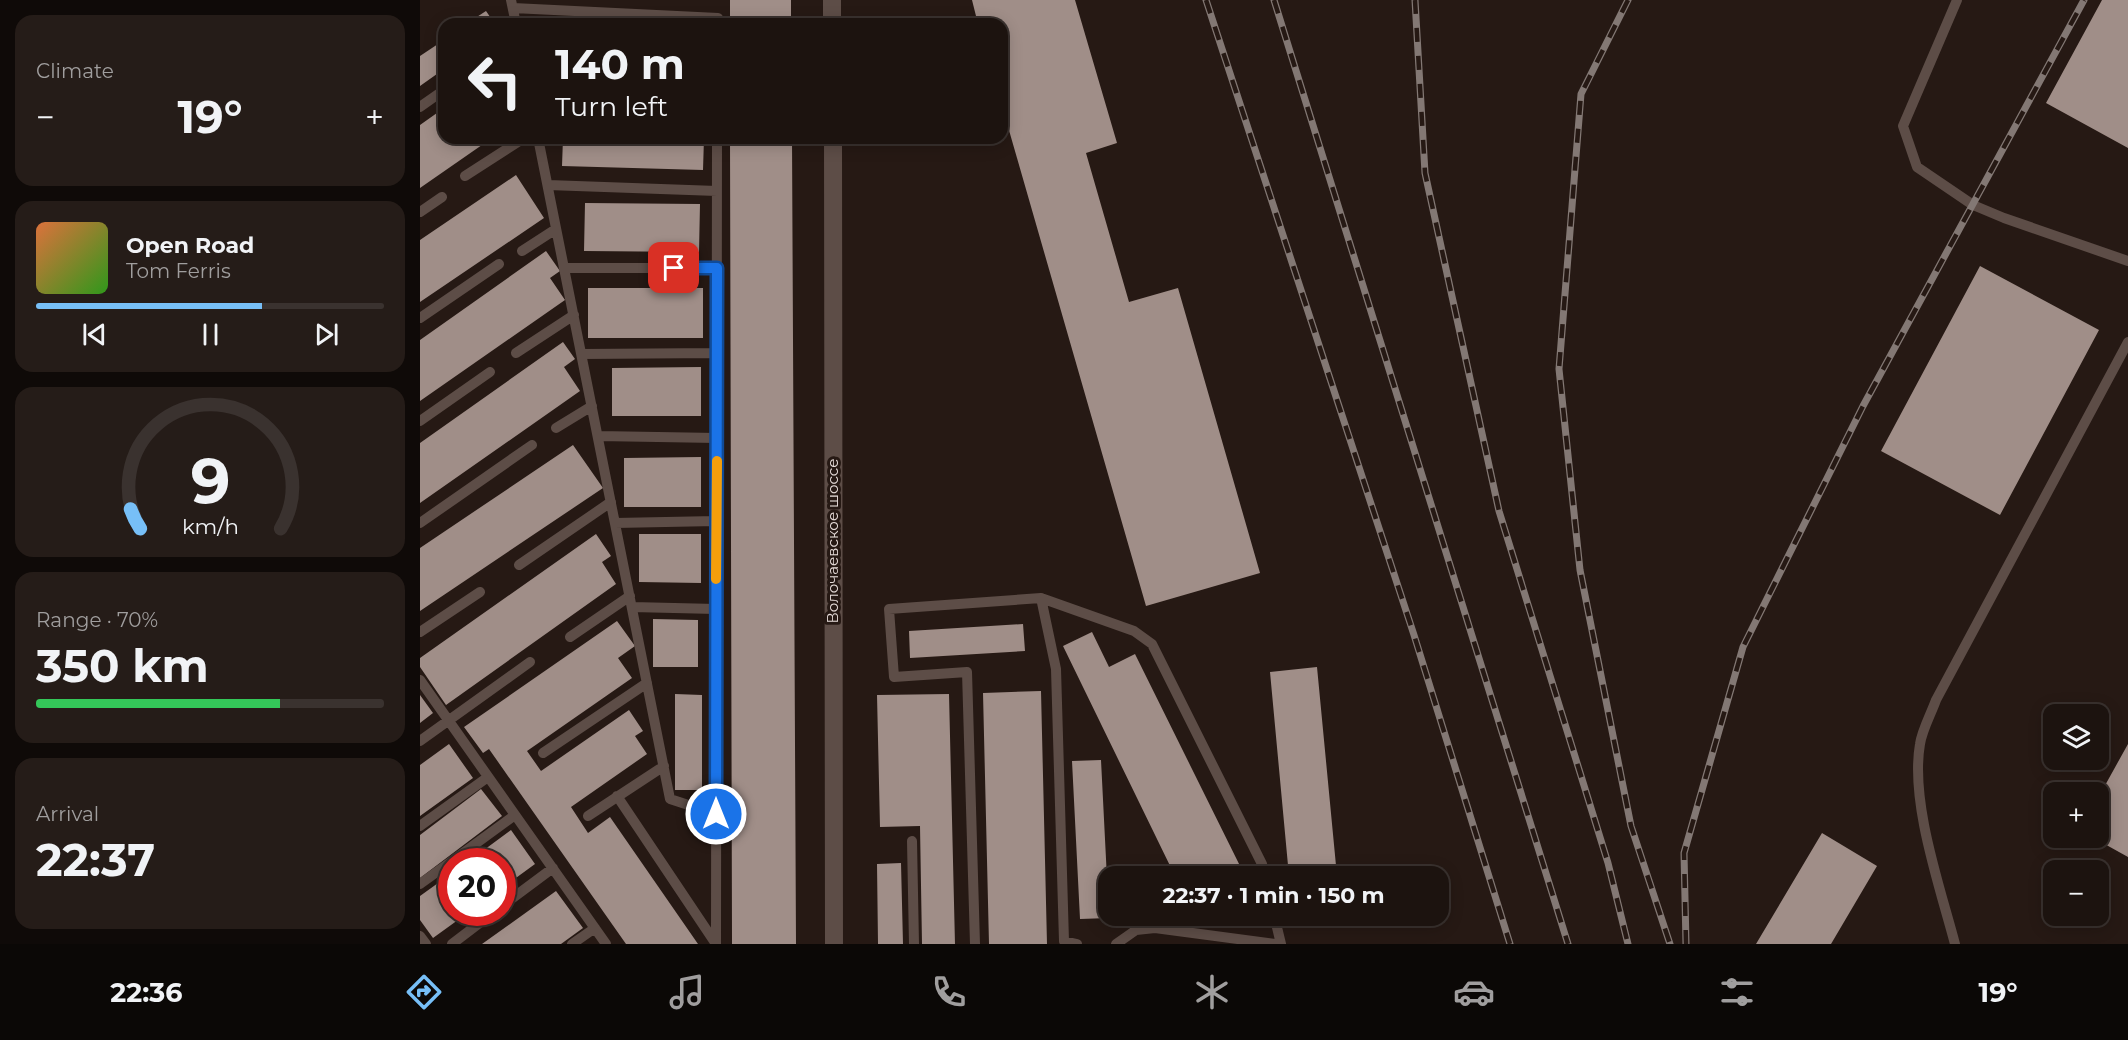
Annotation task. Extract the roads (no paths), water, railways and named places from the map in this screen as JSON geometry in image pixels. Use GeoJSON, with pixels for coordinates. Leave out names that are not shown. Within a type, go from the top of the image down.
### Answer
{"type":"FeatureCollection","features":[{"type":"Feature","properties":{"kind":"street"},"geometry":{"type":"LineString","coordinates":[[832,0],[832,18]]}},
{"type":"Feature","properties":{"kind":"street","name":"Волочаевское шоссе"},"geometry":{"type":"LineString","coordinates":[[832,144],[834,944]]}},
{"type":"Feature","properties":{"kind":"lane"},"geometry":{"type":"LineString","coordinates":[[1957,0],[1903,126],[1917,167],[1973,205],[2128,261]]}},
{"type":"Feature","properties":{"kind":"lane"},"geometry":{"type":"LineString","coordinates":[[512,4],[718,18]]}},
{"type":"Feature","properties":{"kind":"lane"},"geometry":{"type":"LineString","coordinates":[[420,107],[438,94]]}},
{"type":"Feature","properties":{"kind":"lane"},"geometry":{"type":"LineString","coordinates":[[465,176],[516,144]]}},
{"type":"Feature","properties":{"kind":"lane"},"geometry":{"type":"LineString","coordinates":[[539,144],[670,799],[716,814]]}},
{"type":"Feature","properties":{"kind":"lane"},"geometry":{"type":"LineString","coordinates":[[716,944],[717,144]]}},
{"type":"Feature","properties":{"kind":"lane"},"geometry":{"type":"LineString","coordinates":[[548,185],[717,191]]}},
{"type":"Feature","properties":{"kind":"lane"},"geometry":{"type":"LineString","coordinates":[[420,213],[442,197]]}},
{"type":"Feature","properties":{"kind":"lane"},"geometry":{"type":"LineString","coordinates":[[522,250],[556,228]]}},
{"type":"Feature","properties":{"kind":"lane"},"geometry":{"type":"LineString","coordinates":[[420,318],[499,264]]}},
{"type":"Feature","properties":{"kind":"lane"},"geometry":{"type":"LineString","coordinates":[[564,268],[717,268]]}},
{"type":"Feature","properties":{"kind":"lane"},"geometry":{"type":"LineString","coordinates":[[516,353],[574,315]]}},
{"type":"Feature","properties":{"kind":"lane"},"geometry":{"type":"LineString","coordinates":[[1955,944],[1930,852],[1918,785],[1920,743],[1936,700],[2128,342]]}},
{"type":"Feature","properties":{"kind":"lane"},"geometry":{"type":"LineString","coordinates":[[582,354],[717,353]]}},
{"type":"Feature","properties":{"kind":"lane"},"geometry":{"type":"LineString","coordinates":[[420,421],[490,372]]}},
{"type":"Feature","properties":{"kind":"lane"},"geometry":{"type":"LineString","coordinates":[[556,428],[592,406]]}},
{"type":"Feature","properties":{"kind":"lane"},"geometry":{"type":"LineString","coordinates":[[598,436],[717,438]]}},
{"type":"Feature","properties":{"kind":"lane"},"geometry":{"type":"LineString","coordinates":[[420,523],[532,445]]}},
{"type":"Feature","properties":{"kind":"lane"},"geometry":{"type":"LineString","coordinates":[[519,565],[611,502]]}},
{"type":"Feature","properties":{"kind":"lane"},"geometry":{"type":"LineString","coordinates":[[615,523],[716,520]]}},
{"type":"Feature","properties":{"kind":"lane"},"geometry":{"type":"LineString","coordinates":[[420,632],[480,592]]}},
{"type":"Feature","properties":{"kind":"lane"},"geometry":{"type":"LineString","coordinates":[[1041,598],[1056,669],[1064,941],[1077,944]]}},
{"type":"Feature","properties":{"kind":"lane"},"geometry":{"type":"LineString","coordinates":[[975,944],[967,672],[894,678],[890,609],[1041,598],[1134,631],[1152,644],[1262,866]]}},
{"type":"Feature","properties":{"kind":"lane"},"geometry":{"type":"LineString","coordinates":[[570,637],[631,602],[716,609]]}},
{"type":"Feature","properties":{"kind":"lane"},"geometry":{"type":"LineString","coordinates":[[420,741],[530,662]]}},
{"type":"Feature","properties":{"kind":"lane"},"geometry":{"type":"LineString","coordinates":[[420,680],[606,944]]}},
{"type":"Feature","properties":{"kind":"lane"},"geometry":{"type":"LineString","coordinates":[[543,753],[647,683]]}},
{"type":"Feature","properties":{"kind":"lane"},"geometry":{"type":"LineString","coordinates":[[588,816],[664,766]]}},
{"type":"Feature","properties":{"kind":"lane"},"geometry":{"type":"LineString","coordinates":[[420,826],[488,777]]}},
{"type":"Feature","properties":{"kind":"lane"},"geometry":{"type":"LineString","coordinates":[[618,796],[716,944]]}},
{"type":"Feature","properties":{"kind":"lane"},"geometry":{"type":"LineString","coordinates":[[470,848],[515,815]]}},
{"type":"Feature","properties":{"kind":"lane"},"geometry":{"type":"LineString","coordinates":[[912,841],[914,944]]}},
{"type":"Feature","properties":{"kind":"lane"},"geometry":{"type":"LineString","coordinates":[[516,896],[553,868]]}},
{"type":"Feature","properties":{"kind":"lane"},"geometry":{"type":"LineString","coordinates":[[420,884],[438,871]]}},
{"type":"Feature","properties":{"kind":"lane"},"geometry":{"type":"LineString","coordinates":[[452,944],[476,926]]}},
{"type":"Feature","properties":{"kind":"lane"},"geometry":{"type":"LineString","coordinates":[[1277,926],[1281,944]]}},
{"type":"Feature","properties":{"kind":"lane"},"geometry":{"type":"LineString","coordinates":[[572,944],[595,928]]}},
{"type":"Feature","properties":{"kind":"lane"},"geometry":{"type":"LineString","coordinates":[[1116,944],[1136,930],[1155,928],[1275,944]]}},
{"type":"Feature","properties":{"kind":"lane"},"geometry":{"type":"LineString","coordinates":[[420,936],[426,944]]}},
{"type":"Feature","properties":{"kind":"railway"},"geometry":{"type":"LineString","coordinates":[[1206,0],[1414,635],[1510,944]]}},
{"type":"Feature","properties":{"kind":"railway"},"geometry":{"type":"LineString","coordinates":[[1274,0],[1568,944]]}},
{"type":"Feature","properties":{"kind":"railway"},"geometry":{"type":"LineString","coordinates":[[1415,0],[1425,173],[1499,511],[1608,863],[1628,944]]}},
{"type":"Feature","properties":{"kind":"railway"},"geometry":{"type":"LineString","coordinates":[[1628,0],[1581,94],[1559,369],[1580,570],[1631,826],[1670,944]]}},
{"type":"Feature","properties":{"kind":"railway"},"geometry":{"type":"LineString","coordinates":[[1686,944],[1684,853],[1743,647],[1863,406],[2084,0]]}}]}
